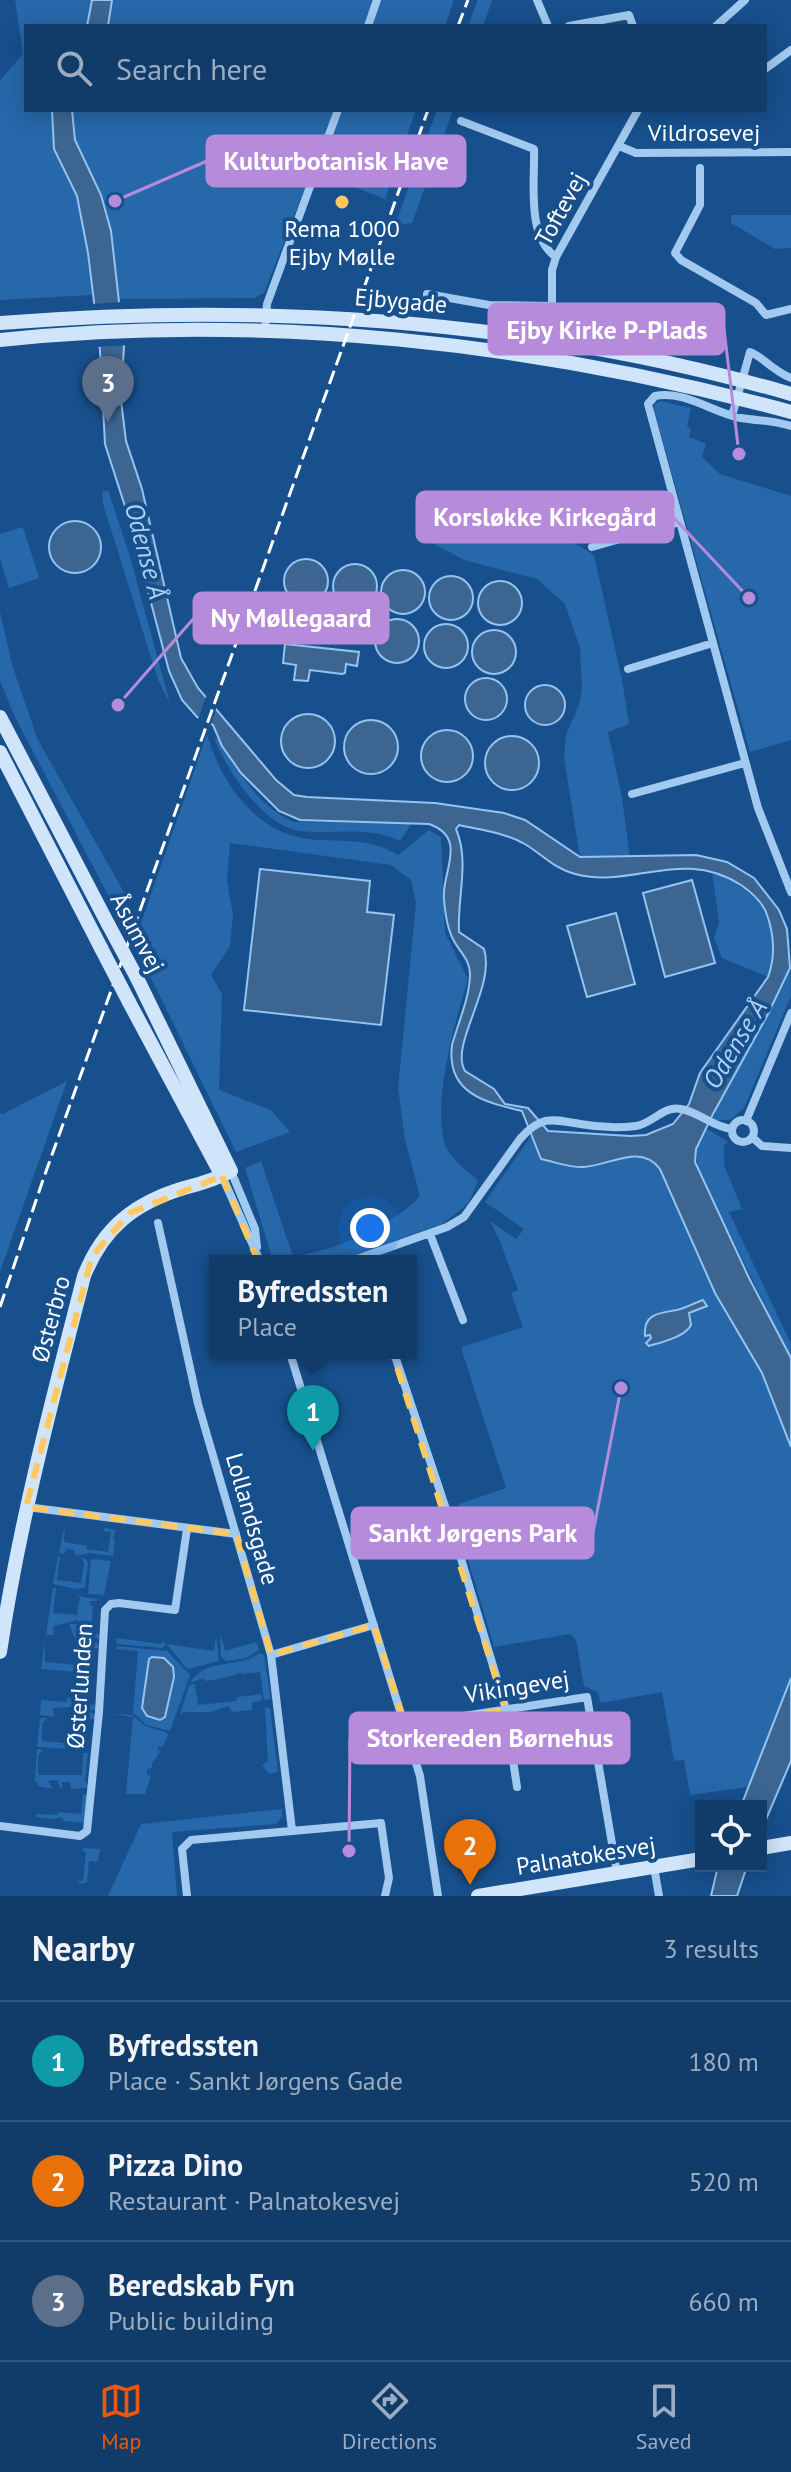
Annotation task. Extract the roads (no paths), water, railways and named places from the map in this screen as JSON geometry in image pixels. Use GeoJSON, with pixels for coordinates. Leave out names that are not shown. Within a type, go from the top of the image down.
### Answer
{"type":"FeatureCollection","features":[{"type":"Feature","properties":{"kind":"main road","name":"Ejbygade"},"geometry":{"type":"LineString","coordinates":[[0,323],[75,317],[266,314],[385,321],[478,331],[623,354],[791,394]]}},
{"type":"Feature","properties":{"kind":"main road","name":"Ejbygade"},"geometry":{"type":"LineString","coordinates":[[0,340],[141,332],[265,332],[362,337],[542,358],[649,377],[791,412]]}},
{"type":"Feature","properties":{"kind":"main road","name":"Åsumvej"},"geometry":{"type":"LineString","coordinates":[[0,717],[137,978],[225,1171]]}},
{"type":"Feature","properties":{"kind":"main road","name":"Åsumvej"},"geometry":{"type":"LineString","coordinates":[[0,753],[156,1056],[165,1065],[225,1171]]}},
{"type":"Feature","properties":{"kind":"main road"},"geometry":{"type":"LineString","coordinates":[[156,1056],[209,1160],[202,1177]]}},
{"type":"Feature","properties":{"kind":"main road","name":"Østerbro"},"geometry":{"type":"LineString","coordinates":[[183,1189],[202,1177],[225,1171]]}},
{"type":"Feature","properties":{"kind":"main road","name":"Østerbro"},"geometry":{"type":"LineString","coordinates":[[0,1652],[12,1571],[26,1507],[84,1276],[92,1256],[112,1227],[130,1213],[225,1171]]}},
{"type":"Feature","properties":{"kind":"main road"},"geometry":{"type":"LineString","coordinates":[[767,1847],[791,1843]]}},
{"type":"Feature","properties":{"kind":"main road","name":"Palnatokesvej"},"geometry":{"type":"LineString","coordinates":[[478,1896],[695,1860]]}},
{"type":"Feature","properties":{"kind":"street"},"geometry":{"type":"LineString","coordinates":[[369,24],[377,0]]}},
{"type":"Feature","properties":{"kind":"street"},"geometry":{"type":"LineString","coordinates":[[537,0],[547,24]]}},
{"type":"Feature","properties":{"kind":"street"},"geometry":{"type":"LineString","coordinates":[[722,24],[744,0]]}},
{"type":"Feature","properties":{"kind":"street"},"geometry":{"type":"LineString","coordinates":[[580,24],[629,15],[632,24]]}},
{"type":"Feature","properties":{"kind":"street"},"geometry":{"type":"LineString","coordinates":[[767,68],[791,50]]}},
{"type":"Feature","properties":{"kind":"street"},"geometry":{"type":"LineString","coordinates":[[265,332],[267,304],[337,112]]}},
{"type":"Feature","properties":{"kind":"street","name":"Toftevej"},"geometry":{"type":"LineString","coordinates":[[427,294],[501,306],[552,306],[552,270],[556,257],[637,112]]}},
{"type":"Feature","properties":{"kind":"street"},"geometry":{"type":"LineString","coordinates":[[461,121],[534,149],[536,220],[541,242],[556,257]]}},
{"type":"Feature","properties":{"kind":"street","name":"Vildrosevej"},"geometry":{"type":"LineString","coordinates":[[619,146],[636,153],[791,152]]}},
{"type":"Feature","properties":{"kind":"street"},"geometry":{"type":"LineString","coordinates":[[700,168],[700,205],[675,253],[681,260],[756,303],[766,315],[791,309]]}},
{"type":"Feature","properties":{"kind":"street"},"geometry":{"type":"LineString","coordinates":[[732,416],[748,354],[756,353],[775,371],[791,378]]}},
{"type":"Feature","properties":{"kind":"street"},"geometry":{"type":"LineString","coordinates":[[791,426],[770,419],[732,416],[704,403],[663,395],[655,396],[648,407],[758,808],[791,892]]}},
{"type":"Feature","properties":{"kind":"street"},"geometry":{"type":"LineString","coordinates":[[592,547],[680,522]]}},
{"type":"Feature","properties":{"kind":"street"},"geometry":{"type":"LineString","coordinates":[[628,669],[713,643]]}},
{"type":"Feature","properties":{"kind":"street"},"geometry":{"type":"LineString","coordinates":[[0,753],[15,746]]}},
{"type":"Feature","properties":{"kind":"street"},"geometry":{"type":"LineString","coordinates":[[632,794],[745,763]]}},
{"type":"Feature","properties":{"kind":"street"},"geometry":{"type":"LineString","coordinates":[[746,1121],[791,1013]]}},
{"type":"Feature","properties":{"kind":"street"},"geometry":{"type":"LineString","coordinates":[[373,1255],[447,1227],[472,1209],[529,1129],[542,1121],[556,1119],[584,1125],[637,1126],[673,1108],[732,1129]]}},
{"type":"Feature","properties":{"kind":"street"},"geometry":{"type":"LineString","coordinates":[[732,1129],[738,1121],[746,1121],[752,1126],[752,1137],[762,1146],[791,1148]]}},
{"type":"Feature","properties":{"kind":"street"},"geometry":{"type":"LineString","coordinates":[[732,1129],[737,1140],[745,1142],[752,1137]]}},
{"type":"Feature","properties":{"kind":"street"},"geometry":{"type":"LineString","coordinates":[[225,1171],[255,1229],[259,1255]]}},
{"type":"Feature","properties":{"kind":"street","name":"Lollandsgade"},"geometry":{"type":"LineString","coordinates":[[158,1223],[198,1404],[271,1655],[292,1830]]}},
{"type":"Feature","properties":{"kind":"street"},"geometry":{"type":"LineString","coordinates":[[430,1234],[463,1320]]}},
{"type":"Feature","properties":{"kind":"street"},"geometry":{"type":"LineString","coordinates":[[292,1359],[420,1776],[438,1896]]}},
{"type":"Feature","properties":{"kind":"street"},"geometry":{"type":"LineString","coordinates":[[396,1359],[448,1515],[506,1710],[517,1787]]}},
{"type":"Feature","properties":{"kind":"street"},"geometry":{"type":"LineString","coordinates":[[26,1507],[236,1534]]}},
{"type":"Feature","properties":{"kind":"street","name":"Østerlunden"},"geometry":{"type":"LineString","coordinates":[[0,1826],[80,1836],[87,1831],[105,1610],[111,1604],[119,1603],[175,1610],[187,1529]]}},
{"type":"Feature","properties":{"kind":"street"},"geometry":{"type":"LineString","coordinates":[[271,1655],[374,1625]]}},
{"type":"Feature","properties":{"kind":"street","name":"Vikingevej"},"geometry":{"type":"LineString","coordinates":[[405,1725],[587,1697],[617,1873]]}},
{"type":"Feature","properties":{"kind":"street"},"geometry":{"type":"LineString","coordinates":[[187,1896],[182,1849],[191,1840],[381,1823],[389,1878],[385,1896]]}},
{"type":"Feature","properties":{"kind":"street"},"geometry":{"type":"LineString","coordinates":[[654,1867],[659,1896]]}},
{"type":"Feature","properties":{"kind":"water"},"geometry":{"type":"Polygon","coordinates":[[[92,0],[112,0],[108,24],[87,24],[92,0]]]}},
{"type":"Feature","properties":{"kind":"water","name":"Odense Å"},"geometry":{"type":"Polygon","coordinates":[[[52,112],[72,112],[75,140],[101,195],[111,231],[124,346],[121,400],[126,441],[142,489],[181,658],[198,688],[276,780],[294,795],[307,797],[435,803],[504,813],[525,820],[580,857],[696,855],[727,862],[754,878],[779,910],[787,929],[790,968],[713,1114],[696,1149],[695,1162],[749,1278],[791,1358],[791,1447],[762,1373],[715,1293],[660,1169],[652,1161],[635,1156],[584,1167],[541,1159],[522,1111],[482,1099],[461,1085],[452,1061],[452,1045],[466,1001],[470,969],[452,936],[446,915],[444,889],[451,847],[448,838],[429,824],[300,820],[279,811],[241,773],[222,746],[213,725],[197,717],[182,700],[169,671],[129,519],[105,444],[100,351],[88,253],[77,196],[54,149],[52,112]],[[459,825],[456,829],[463,867],[459,932],[484,949],[486,964],[463,1046],[465,1071],[494,1089],[505,1104],[528,1108],[548,1131],[630,1136],[646,1135],[673,1124],[689,1104],[700,1073],[768,977],[773,944],[766,912],[741,885],[719,874],[698,869],[678,869],[617,877],[575,874],[515,839],[459,825]]]}},
{"type":"Feature","properties":{"kind":"water"},"geometry":{"type":"Polygon","coordinates":[[[75,521],[93,529],[101,547],[93,565],[75,573],[57,565],[49,547],[57,529],[75,521]]]}},
{"type":"Feature","properties":{"kind":"water"},"geometry":{"type":"Polygon","coordinates":[[[306,559],[321,566],[328,581],[321,596],[306,603],[291,596],[284,581],[291,566],[306,559]]]}},
{"type":"Feature","properties":{"kind":"water"},"geometry":{"type":"Polygon","coordinates":[[[355,564],[370,571],[377,586],[370,601],[355,608],[340,601],[333,586],[340,571],[355,564]]]}},
{"type":"Feature","properties":{"kind":"water"},"geometry":{"type":"Polygon","coordinates":[[[403,570],[419,576],[425,592],[419,608],[403,614],[387,608],[381,592],[387,576],[403,570]]]}},
{"type":"Feature","properties":{"kind":"water"},"geometry":{"type":"Polygon","coordinates":[[[451,576],[467,582],[473,598],[467,614],[451,620],[435,614],[429,598],[435,582],[451,576]]]}},
{"type":"Feature","properties":{"kind":"water"},"geometry":{"type":"Polygon","coordinates":[[[500,581],[515,588],[522,603],[515,618],[500,625],[485,618],[478,603],[485,588],[500,581]]]}},
{"type":"Feature","properties":{"kind":"water"},"geometry":{"type":"Polygon","coordinates":[[[397,619],[412,626],[419,641],[412,656],[397,663],[382,656],[375,641],[382,626],[397,619]]]}},
{"type":"Feature","properties":{"kind":"water"},"geometry":{"type":"Polygon","coordinates":[[[446,624],[462,630],[468,646],[462,662],[446,668],[430,662],[424,646],[430,630],[446,624]]]}},
{"type":"Feature","properties":{"kind":"water"},"geometry":{"type":"Polygon","coordinates":[[[494,630],[510,636],[516,652],[510,668],[494,674],[478,668],[472,652],[478,636],[494,630]]]}},
{"type":"Feature","properties":{"kind":"water"},"geometry":{"type":"Polygon","coordinates":[[[285,644],[359,652],[357,666],[346,664],[345,673],[342,674],[310,670],[308,681],[294,680],[296,665],[283,663],[285,644]]]}},
{"type":"Feature","properties":{"kind":"water"},"geometry":{"type":"Polygon","coordinates":[[[486,678],[501,684],[507,699],[501,714],[486,720],[471,714],[465,699],[471,684],[486,678]]]}},
{"type":"Feature","properties":{"kind":"water"},"geometry":{"type":"Polygon","coordinates":[[[545,685],[559,691],[565,705],[559,719],[545,725],[531,719],[525,705],[531,691],[545,685]]]}},
{"type":"Feature","properties":{"kind":"water"},"geometry":{"type":"Polygon","coordinates":[[[308,714],[327,722],[335,741],[327,760],[308,768],[289,760],[281,741],[289,722],[308,714]]]}},
{"type":"Feature","properties":{"kind":"water"},"geometry":{"type":"Polygon","coordinates":[[[371,720],[390,728],[398,747],[390,766],[371,774],[352,766],[344,747],[352,728],[371,720]]]}},
{"type":"Feature","properties":{"kind":"water"},"geometry":{"type":"Polygon","coordinates":[[[447,730],[466,737],[473,756],[466,775],[447,782],[428,775],[421,756],[428,737],[447,730]]]}},
{"type":"Feature","properties":{"kind":"water"},"geometry":{"type":"Polygon","coordinates":[[[512,736],[531,744],[539,763],[531,782],[512,790],[493,782],[485,763],[493,744],[512,736]]]}},
{"type":"Feature","properties":{"kind":"water"},"geometry":{"type":"Polygon","coordinates":[[[260,869],[370,881],[367,912],[394,915],[381,1025],[244,1010],[260,869]]]}},
{"type":"Feature","properties":{"kind":"water"},"geometry":{"type":"Polygon","coordinates":[[[692,880],[715,963],[665,977],[643,893],[692,880]]]}},
{"type":"Feature","properties":{"kind":"water"},"geometry":{"type":"Polygon","coordinates":[[[616,913],[635,984],[587,997],[567,926],[616,913]]]}},
{"type":"Feature","properties":{"kind":"water"},"geometry":{"type":"Polygon","coordinates":[[[703,1300],[707,1306],[689,1313],[691,1325],[684,1333],[649,1346],[646,1343],[651,1338],[650,1335],[645,1336],[650,1318],[703,1300]]]}},
{"type":"Feature","properties":{"kind":"water"},"geometry":{"type":"Polygon","coordinates":[[[164,1658],[173,1667],[174,1677],[165,1717],[160,1720],[147,1716],[142,1708],[149,1659],[164,1658]]]}},
{"type":"Feature","properties":{"kind":"water"},"geometry":{"type":"Polygon","coordinates":[[[791,1678],[791,1761],[767,1817],[767,1800],[743,1800],[791,1678]]]}},
{"type":"Feature","properties":{"kind":"water"},"geometry":{"type":"Polygon","coordinates":[[[717,1872],[745,1872],[737,1896],[711,1896],[717,1872]]]}},
{"type":"Feature","properties":{"kind":"railway"},"geometry":{"type":"LineString","coordinates":[[459,24],[468,0]]}},
{"type":"Feature","properties":{"kind":"railway"},"geometry":{"type":"LineString","coordinates":[[0,1307],[427,112]]}},
{"type":"Feature","properties":{"kind":"place","name":"Kulturbotanisk Have"},"geometry":{"type":"Point","coordinates":[115,201]}},
{"type":"Feature","properties":{"kind":"place","name":"Rema 1000 Ejby Mølle"},"geometry":{"type":"Point","coordinates":[342,202]}},
{"type":"Feature","properties":{"kind":"place","name":"Beredskab Fyn"},"geometry":{"type":"Point","coordinates":[108,422]}},
{"type":"Feature","properties":{"kind":"place","name":"Ejby Kirke P-Plads"},"geometry":{"type":"Point","coordinates":[739,454]}},
{"type":"Feature","properties":{"kind":"place","name":"Korsløkke Kirkegård"},"geometry":{"type":"Point","coordinates":[749,598]}},
{"type":"Feature","properties":{"kind":"place","name":"Ny Møllegaard"},"geometry":{"type":"Point","coordinates":[118,705]}},
{"type":"Feature","properties":{"kind":"place","name":"Sankt Jørgens Park"},"geometry":{"type":"Point","coordinates":[621,1388]}},
{"type":"Feature","properties":{"kind":"place","name":"Byfredssten"},"geometry":{"type":"Point","coordinates":[313,1451]}},
{"type":"Feature","properties":{"kind":"place","name":"Storkereden Børnehus"},"geometry":{"type":"Point","coordinates":[349,1851]}},
{"type":"Feature","properties":{"kind":"place","name":"Pizza Dino"},"geometry":{"type":"Point","coordinates":[470,1885]}}]}
